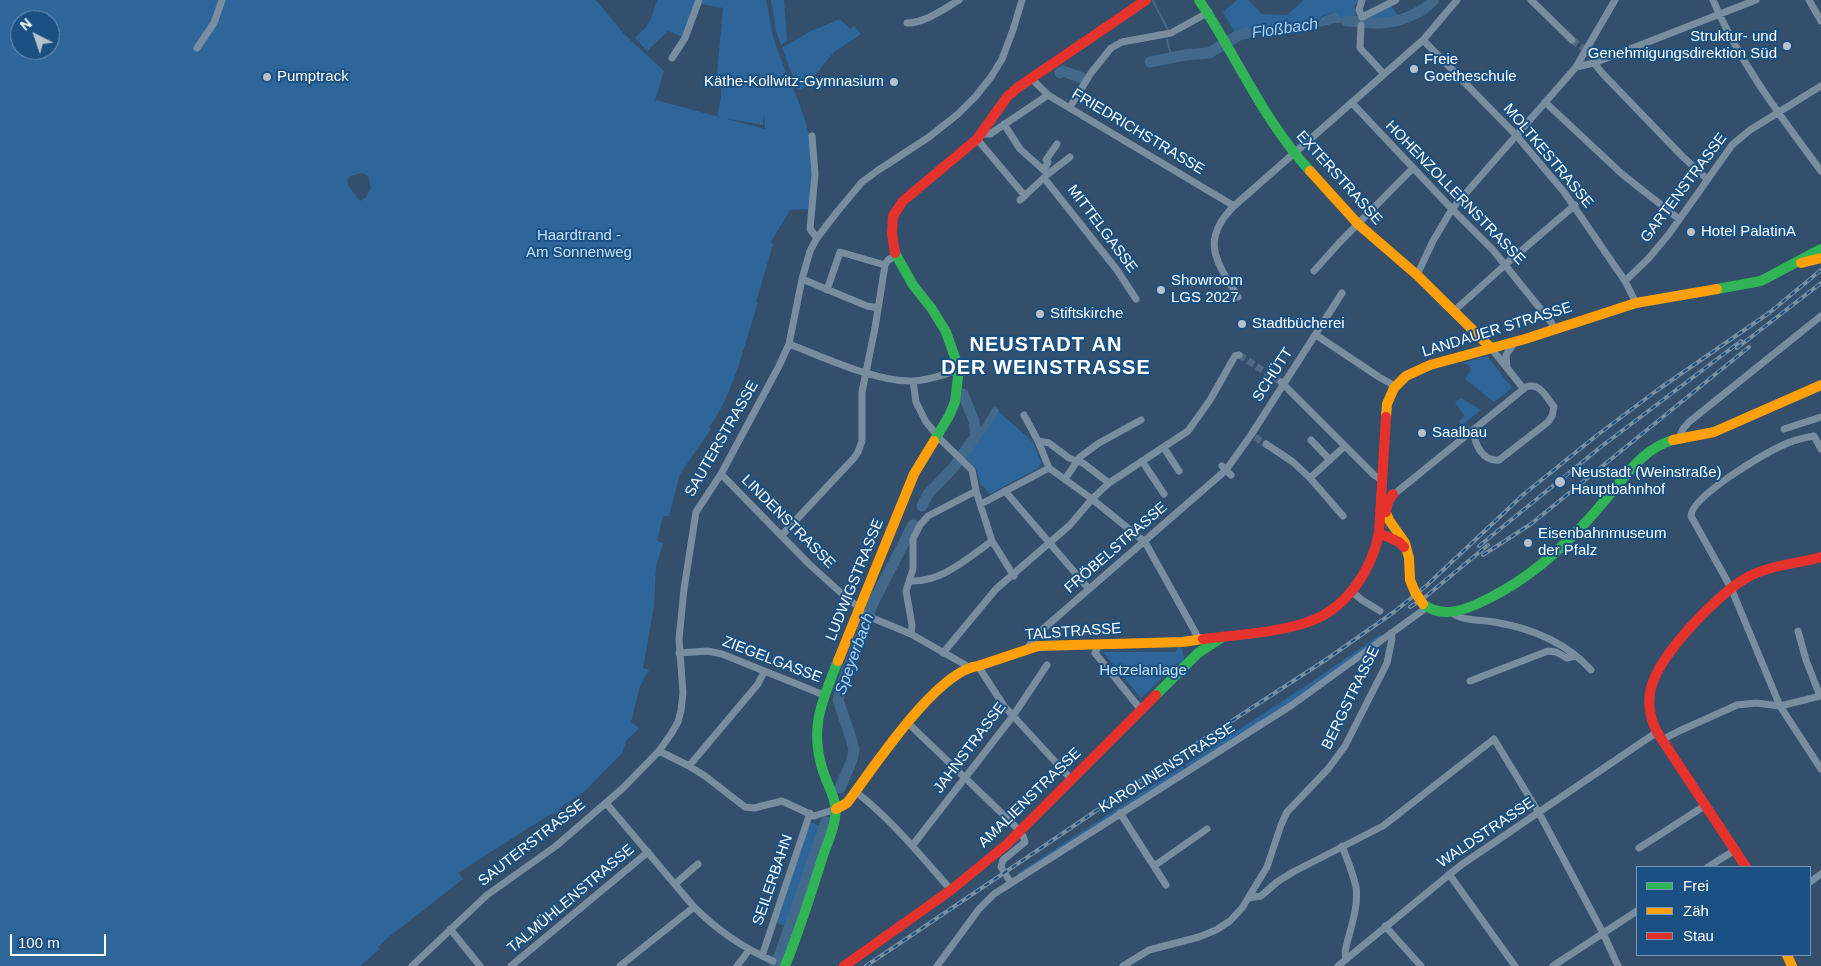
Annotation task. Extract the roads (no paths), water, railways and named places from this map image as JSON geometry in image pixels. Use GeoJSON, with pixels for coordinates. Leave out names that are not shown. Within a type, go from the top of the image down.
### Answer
{"type":"FeatureCollection","features":[{"type":"Feature","properties":{"kind":"main road"},"geometry":{"type":"LineString","coordinates":[[959,369],[946,332],[932,309],[913,285],[896,256],[892,224],[893,216],[898,206],[959,149],[980,136],[1007,97],[1031,78],[1146,0]]}},
{"type":"Feature","properties":{"kind":"main road","name":"EXTERSTRASSE"},"geometry":{"type":"LineString","coordinates":[[1199,0],[1227,43],[1266,114],[1295,153],[1337,203],[1358,224],[1417,275],[1491,348]]}},
{"type":"Feature","properties":{"kind":"main road","name":"LANDAUER STRASSE"},"geometry":{"type":"LineString","coordinates":[[1395,386],[1406,376],[1425,366],[1515,342],[1636,303],[1768,278],[1821,249]]}},
{"type":"Feature","properties":{"kind":"main road","name":"LANDAUER STRASSE"},"geometry":{"type":"LineString","coordinates":[[1791,265],[1821,258]]}},
{"type":"Feature","properties":{"kind":"main road","name":"LUDWIGSTRASSE"},"geometry":{"type":"LineString","coordinates":[[836,810],[834,797],[823,773],[817,750],[816,728],[824,695],[864,613],[914,474],[938,436],[955,402],[959,369]]}},
{"type":"Feature","properties":{"kind":"main road"},"geometry":{"type":"LineString","coordinates":[[1381,501],[1394,529],[1405,543],[1408,552],[1410,580],[1415,592],[1424,606],[1434,611],[1452,613],[1483,602],[1525,579],[1570,541],[1648,452],[1664,442],[1714,432],[1821,385]]}},
{"type":"Feature","properties":{"kind":"main road"},"geometry":{"type":"LineString","coordinates":[[1351,591],[1369,568],[1378,546],[1387,404],[1395,386]]}},
{"type":"Feature","properties":{"kind":"main road"},"geometry":{"type":"LineString","coordinates":[[1386,512],[1388,502],[1393,494]]}},
{"type":"Feature","properties":{"kind":"main road"},"geometry":{"type":"LineString","coordinates":[[1379,533],[1387,529],[1394,529]]}},
{"type":"Feature","properties":{"kind":"main road"},"geometry":{"type":"LineString","coordinates":[[1379,533],[1399,542],[1408,552]]}},
{"type":"Feature","properties":{"kind":"main road"},"geometry":{"type":"LineString","coordinates":[[1745,866],[1659,736],[1649,710],[1649,693],[1655,675],[1676,647],[1730,588],[1756,574],[1821,557]]}},
{"type":"Feature","properties":{"kind":"main road","name":"TALSTRASSE"},"geometry":{"type":"LineString","coordinates":[[836,810],[842,807],[856,792],[924,703],[942,686],[973,667],[1028,648],[1059,645],[1183,642],[1306,624],[1330,611],[1351,591]]}},
{"type":"Feature","properties":{"kind":"main road","name":"AMALIENSTRASSE"},"geometry":{"type":"LineString","coordinates":[[844,966],[950,890],[1020,832],[1142,711],[1198,652],[1223,637]]}},
{"type":"Feature","properties":{"kind":"main road"},"geometry":{"type":"LineString","coordinates":[[1198,652],[1199,640]]}},
{"type":"Feature","properties":{"kind":"main road"},"geometry":{"type":"LineString","coordinates":[[1183,642],[1191,650],[1189,662]]}},
{"type":"Feature","properties":{"kind":"main road"},"geometry":{"type":"LineString","coordinates":[[834,797],[845,799],[856,792]]}},
{"type":"Feature","properties":{"kind":"main road"},"geometry":{"type":"LineString","coordinates":[[785,966],[799,931],[835,822],[836,810]]}},
{"type":"Feature","properties":{"kind":"street"},"geometry":{"type":"LineString","coordinates":[[197,48],[214,23],[222,0]]}},
{"type":"Feature","properties":{"kind":"street"},"geometry":{"type":"LineString","coordinates":[[672,58],[685,38],[699,0]]}},
{"type":"Feature","properties":{"kind":"street"},"geometry":{"type":"LineString","coordinates":[[907,23],[919,21],[935,14],[959,0]]}},
{"type":"Feature","properties":{"kind":"street","name":"SAUTERSTRASSE"},"geometry":{"type":"LineString","coordinates":[[412,966],[487,895],[556,846],[606,803],[658,751],[678,722],[683,693],[679,653],[684,589],[696,512],[721,474],[761,402],[789,344],[806,262],[817,238],[862,182],[929,137],[958,114],[976,96],[1002,59],[1014,30],[1022,0]]}},
{"type":"Feature","properties":{"kind":"street"},"geometry":{"type":"LineString","coordinates":[[1362,0],[1360,14],[1362,17],[1396,0]]}},
{"type":"Feature","properties":{"kind":"street"},"geometry":{"type":"LineString","coordinates":[[1238,297],[1218,262],[1214,240],[1221,221],[1234,206],[1422,40],[1457,0]]}},
{"type":"Feature","properties":{"kind":"street"},"geometry":{"type":"LineString","coordinates":[[1531,0],[1572,40]]}},
{"type":"Feature","properties":{"kind":"street"},"geometry":{"type":"LineString","coordinates":[[1417,275],[1452,209],[1576,67],[1615,0]]}},
{"type":"Feature","properties":{"kind":"street"},"geometry":{"type":"LineString","coordinates":[[1712,0],[1738,52],[1778,112],[1821,171]]}},
{"type":"Feature","properties":{"kind":"street"},"geometry":{"type":"LineString","coordinates":[[1576,67],[1594,63],[1756,0]]}},
{"type":"Feature","properties":{"kind":"street"},"geometry":{"type":"LineString","coordinates":[[1809,0],[1821,21]]}},
{"type":"Feature","properties":{"kind":"street"},"geometry":{"type":"LineString","coordinates":[[1070,107],[1090,73],[1111,48],[1122,42],[1171,33],[1208,12]]}},
{"type":"Feature","properties":{"kind":"street"},"geometry":{"type":"LineString","coordinates":[[1361,25],[1360,48],[1384,74]]}},
{"type":"Feature","properties":{"kind":"street","name":"MOLTKESTRASSE"},"geometry":{"type":"LineString","coordinates":[[1422,40],[1516,135],[1574,205],[1625,281],[1636,303]]}},
{"type":"Feature","properties":{"kind":"street"},"geometry":{"type":"LineString","coordinates":[[1594,63],[1602,74],[1668,142],[1707,179]]}},
{"type":"Feature","properties":{"kind":"street","name":"FRIEDRICHSTRASSE"},"geometry":{"type":"LineString","coordinates":[[1031,78],[1048,95],[1234,206]]}},
{"type":"Feature","properties":{"kind":"street","name":"GARTENSTRASSE"},"geometry":{"type":"LineString","coordinates":[[1625,281],[1658,248],[1724,155],[1740,137],[1821,86]]}},
{"type":"Feature","properties":{"kind":"street"},"geometry":{"type":"LineString","coordinates":[[1048,95],[990,134],[980,136],[1022,198],[1046,174],[1070,157]]}},
{"type":"Feature","properties":{"kind":"street"},"geometry":{"type":"LineString","coordinates":[[1545,102],[1622,174],[1679,219]]}},
{"type":"Feature","properties":{"kind":"street","name":"HOHENZOLLERNSTRASSE"},"geometry":{"type":"LineString","coordinates":[[1352,103],[1506,264],[1551,322],[1554,329]]}},
{"type":"Feature","properties":{"kind":"street","name":"MITTELGASSE"},"geometry":{"type":"LineString","coordinates":[[1004,124],[1020,149],[1046,174],[1118,270],[1136,299]]}},
{"type":"Feature","properties":{"kind":"street"},"geometry":{"type":"LineString","coordinates":[[812,136],[815,174],[810,229],[817,238]]}},
{"type":"Feature","properties":{"kind":"street"},"geometry":{"type":"LineString","coordinates":[[1046,174],[1048,162],[1046,160],[1057,144]]}},
{"type":"Feature","properties":{"kind":"street"},"geometry":{"type":"LineString","coordinates":[[1314,271],[1413,168]]}},
{"type":"Feature","properties":{"kind":"street"},"geometry":{"type":"LineString","coordinates":[[1454,311],[1574,205]]}},
{"type":"Feature","properties":{"kind":"street"},"geometry":{"type":"LineString","coordinates":[[827,290],[840,252],[885,265]]}},
{"type":"Feature","properties":{"kind":"street"},"geometry":{"type":"LineString","coordinates":[[781,536],[858,452],[862,441],[862,392],[885,265],[886,262],[896,256]]}},
{"type":"Feature","properties":{"kind":"street"},"geometry":{"type":"LineString","coordinates":[[802,279],[867,306],[878,308]]}},
{"type":"Feature","properties":{"kind":"street","name":"SCHÜTT"},"geometry":{"type":"LineString","coordinates":[[1226,471],[1253,436],[1282,383],[1316,335],[1342,293]]}},
{"type":"Feature","properties":{"kind":"street"},"geometry":{"type":"LineString","coordinates":[[1679,438],[1690,422],[1821,316]]}},
{"type":"Feature","properties":{"kind":"street"},"geometry":{"type":"LineString","coordinates":[[1316,335],[1378,377],[1395,386]]}},
{"type":"Feature","properties":{"kind":"street"},"geometry":{"type":"LineString","coordinates":[[1507,368],[1506,355],[1515,342]]}},
{"type":"Feature","properties":{"kind":"street"},"geometry":{"type":"LineString","coordinates":[[789,344],[865,372],[913,381],[978,362]]}},
{"type":"Feature","properties":{"kind":"street"},"geometry":{"type":"LineString","coordinates":[[1491,348],[1524,388]]}},
{"type":"Feature","properties":{"kind":"street"},"geometry":{"type":"LineString","coordinates":[[943,653],[996,590],[1070,525],[1092,498],[1109,483],[1188,431],[1237,356]]}},
{"type":"Feature","properties":{"kind":"street"},"geometry":{"type":"LineString","coordinates":[[913,381],[919,408],[926,422],[972,470],[976,491],[992,541],[1014,576]]}},
{"type":"Feature","properties":{"kind":"street"},"geometry":{"type":"LineString","coordinates":[[1282,383],[1374,475],[1382,480]]}},
{"type":"Feature","properties":{"kind":"street"},"geometry":{"type":"LineString","coordinates":[[1381,501],[1393,494],[1474,430],[1524,388],[1532,385],[1537,386],[1554,407],[1550,419],[1499,460],[1487,458],[1476,445],[1474,430]]}},
{"type":"Feature","properties":{"kind":"street"},"geometry":{"type":"LineString","coordinates":[[1024,415],[1038,441],[1049,468],[1092,498],[1145,542],[1199,640]]}},
{"type":"Feature","properties":{"kind":"street"},"geometry":{"type":"LineString","coordinates":[[1784,429],[1821,417]]}},
{"type":"Feature","properties":{"kind":"street"},"geometry":{"type":"LineString","coordinates":[[1064,479],[1076,461],[1099,443],[1141,420]]}},
{"type":"Feature","properties":{"kind":"street"},"geometry":{"type":"LineString","coordinates":[[1821,448],[1814,436],[1781,446],[1737,471],[1711,491],[1691,512],[1692,519],[1730,588],[1780,706],[1821,769]]}},
{"type":"Feature","properties":{"kind":"street"},"geometry":{"type":"LineString","coordinates":[[1311,440],[1330,460]]}},
{"type":"Feature","properties":{"kind":"street"},"geometry":{"type":"LineString","coordinates":[[1038,441],[1049,443],[1109,483]]}},
{"type":"Feature","properties":{"kind":"street"},"geometry":{"type":"LineString","coordinates":[[1266,444],[1293,462],[1310,478],[1343,516]]}},
{"type":"Feature","properties":{"kind":"street"},"geometry":{"type":"LineString","coordinates":[[1310,478],[1345,446]]}},
{"type":"Feature","properties":{"kind":"street"},"geometry":{"type":"LineString","coordinates":[[1164,448],[1179,471]]}},
{"type":"Feature","properties":{"kind":"street"},"geometry":{"type":"LineString","coordinates":[[1142,461],[1164,494]]}},
{"type":"Feature","properties":{"kind":"street"},"geometry":{"type":"LineString","coordinates":[[981,504],[1049,468]]}},
{"type":"Feature","properties":{"kind":"street","name":"FRÖBELSTRASSE"},"geometry":{"type":"LineString","coordinates":[[1028,648],[1035,636],[1226,471]]}},
{"type":"Feature","properties":{"kind":"street","name":"LINDENSTRASSE"},"geometry":{"type":"LineString","coordinates":[[721,474],[781,536],[838,591],[864,613],[911,634],[943,653],[973,667]]}},
{"type":"Feature","properties":{"kind":"street"},"geometry":{"type":"LineString","coordinates":[[911,634],[912,625],[906,594],[913,569],[913,539],[928,516],[976,491]]}},
{"type":"Feature","properties":{"kind":"street"},"geometry":{"type":"LineString","coordinates":[[1005,491],[1089,590]]}},
{"type":"Feature","properties":{"kind":"street"},"geometry":{"type":"LineString","coordinates":[[910,580],[921,580],[945,572],[992,541]]}},
{"type":"Feature","properties":{"kind":"street"},"geometry":{"type":"LineString","coordinates":[[1351,591],[1380,611]]}},
{"type":"Feature","properties":{"kind":"street","name":"KAROLINENSTRASSE"},"geometry":{"type":"LineString","coordinates":[[937,966],[984,903],[1120,813],[1292,705],[1424,606]]}},
{"type":"Feature","properties":{"kind":"street"},"geometry":{"type":"LineString","coordinates":[[1452,613],[1461,617],[1522,628],[1548,638],[1576,656],[1591,670]]}},
{"type":"Feature","properties":{"kind":"street"},"geometry":{"type":"LineString","coordinates":[[1780,706],[1820,696],[1806,660],[1798,631]]}},
{"type":"Feature","properties":{"kind":"street","name":"BERGSTRASSE"},"geometry":{"type":"LineString","coordinates":[[1123,966],[1150,950],[1199,937],[1216,930],[1235,916],[1249,898],[1267,866],[1287,812],[1328,769],[1345,746],[1387,663],[1392,640],[1391,632]]}},
{"type":"Feature","properties":{"kind":"street"},"geometry":{"type":"LineString","coordinates":[[1099,644],[1095,653],[1142,711]]}},
{"type":"Feature","properties":{"kind":"street","name":"ZIEGELGASSE"},"geometry":{"type":"LineString","coordinates":[[679,653],[708,650],[722,654],[824,695]]}},
{"type":"Feature","properties":{"kind":"street"},"geometry":{"type":"LineString","coordinates":[[1470,681],[1548,651],[1556,652],[1568,658],[1576,656]]}},
{"type":"Feature","properties":{"kind":"street","name":"JAHNSTRASSE"},"geometry":{"type":"LineString","coordinates":[[912,846],[1012,716],[1047,665]]}},
{"type":"Feature","properties":{"kind":"street"},"geometry":{"type":"LineString","coordinates":[[973,667],[1012,716],[1072,780]]}},
{"type":"Feature","properties":{"kind":"street"},"geometry":{"type":"LineString","coordinates":[[689,766],[758,684],[764,672]]}},
{"type":"Feature","properties":{"kind":"street","name":"WALDSTRASSE"},"geometry":{"type":"LineString","coordinates":[[1338,966],[1449,874],[1539,813],[1659,736],[1684,728],[1737,705],[1756,703],[1780,706]]}},
{"type":"Feature","properties":{"kind":"street"},"geometry":{"type":"LineString","coordinates":[[908,723],[966,777],[1020,832],[1025,842],[1003,860],[1001,867],[1012,883]]}},
{"type":"Feature","properties":{"kind":"street"},"geometry":{"type":"LineString","coordinates":[[1249,898],[1261,896],[1283,878],[1383,826],[1494,739],[1539,813],[1618,966]]}},
{"type":"Feature","properties":{"kind":"street"},"geometry":{"type":"LineString","coordinates":[[658,751],[689,766],[746,806],[754,808],[782,801],[814,816],[836,810]]}},
{"type":"Feature","properties":{"kind":"street"},"geometry":{"type":"LineString","coordinates":[[856,792],[880,812],[950,890]]}},
{"type":"Feature","properties":{"kind":"street"},"geometry":{"type":"LineString","coordinates":[[606,803],[694,907],[708,920],[749,950],[773,961]]}},
{"type":"Feature","properties":{"kind":"street"},"geometry":{"type":"LineString","coordinates":[[1640,848],[1706,805]]}},
{"type":"Feature","properties":{"kind":"street","name":"SEILERBAHN"},"geometry":{"type":"LineString","coordinates":[[762,956],[810,813]]}},
{"type":"Feature","properties":{"kind":"street"},"geometry":{"type":"LineString","coordinates":[[1120,813],[1166,885]]}},
{"type":"Feature","properties":{"kind":"street"},"geometry":{"type":"LineString","coordinates":[[822,814],[835,822]]}},
{"type":"Feature","properties":{"kind":"street"},"geometry":{"type":"LineString","coordinates":[[1154,866],[1207,829]]}},
{"type":"Feature","properties":{"kind":"street"},"geometry":{"type":"LineString","coordinates":[[1342,846],[1352,874],[1356,896],[1355,912],[1345,952],[1346,959]]}},
{"type":"Feature","properties":{"kind":"street"},"geometry":{"type":"LineString","coordinates":[[1710,866],[1736,850]]}},
{"type":"Feature","properties":{"kind":"street","name":"TALMÜHLENSTRASSE"},"geometry":{"type":"LineString","coordinates":[[511,966],[648,852]]}},
{"type":"Feature","properties":{"kind":"street"},"geometry":{"type":"LineString","coordinates":[[675,884],[698,864]]}},
{"type":"Feature","properties":{"kind":"street"},"geometry":{"type":"LineString","coordinates":[[1449,874],[1515,966]]}},
{"type":"Feature","properties":{"kind":"street"},"geometry":{"type":"LineString","coordinates":[[620,966],[694,907]]}},
{"type":"Feature","properties":{"kind":"street"},"geometry":{"type":"LineString","coordinates":[[1553,966],[1636,912]]}},
{"type":"Feature","properties":{"kind":"street"},"geometry":{"type":"LineString","coordinates":[[1385,926],[1421,966]]}},
{"type":"Feature","properties":{"kind":"street"},"geometry":{"type":"LineString","coordinates":[[450,929],[480,966]]}},
{"type":"Feature","properties":{"kind":"street"},"geometry":{"type":"LineString","coordinates":[[736,966],[749,950]]}},
{"type":"Feature","properties":{"kind":"water"},"geometry":{"type":"Polygon","coordinates":[[[1336,12],[1341,18],[1359,19],[1359,23],[1335,23],[1288,35],[1251,34],[1236,39],[1234,35],[1246,30],[1292,26],[1319,21],[1322,17],[1336,12]]]}},
{"type":"Feature","properties":{"kind":"waterway","name":"Speyerbach"},"geometry":{"type":"LineString","coordinates":[[1347,21],[1379,23],[1393,21],[1409,17],[1422,10],[1433,0]]}},
{"type":"Feature","properties":{"kind":"waterway"},"geometry":{"type":"LineString","coordinates":[[1153,1],[1168,30]]}},
{"type":"Feature","properties":{"kind":"waterway","name":"Floßbach"},"geometry":{"type":"LineString","coordinates":[[1150,62],[1185,55],[1209,53],[1239,35],[1247,33]]}},
{"type":"Feature","properties":{"kind":"waterway"},"geometry":{"type":"LineString","coordinates":[[1167,40],[1172,59]]}},
{"type":"Feature","properties":{"kind":"waterway","name":"Floßbach"},"geometry":{"type":"LineString","coordinates":[[1060,73],[1063,71],[1082,78]]}},
{"type":"Feature","properties":{"kind":"waterway","name":"Speyerbach"},"geometry":{"type":"LineString","coordinates":[[922,506],[928,494],[953,468],[976,436],[974,421],[963,394]]}},
{"type":"Feature","properties":{"kind":"waterway","name":"Speyerbach"},"geometry":{"type":"LineString","coordinates":[[976,436],[984,429],[995,411]]}},
{"type":"Feature","properties":{"kind":"waterway","name":"Speyerbach"},"geometry":{"type":"LineString","coordinates":[[840,788],[852,760],[854,749],[838,700],[841,687],[873,603],[913,525]]}},
{"type":"Feature","properties":{"kind":"waterway","name":"Speyerbach"},"geometry":{"type":"LineString","coordinates":[[774,966],[780,954],[826,822]]}},
{"type":"Feature","properties":{"kind":"tunnel"},"geometry":{"type":"LineString","coordinates":[[1572,40],[1586,50]]}},
{"type":"Feature","properties":{"kind":"tunnel"},"geometry":{"type":"LineString","coordinates":[[1239,355],[1281,382]]}},
{"type":"Feature","properties":{"kind":"tunnel"},"geometry":{"type":"LineString","coordinates":[[1255,437],[1266,444]]}},
{"type":"Feature","properties":{"kind":"railway"},"geometry":{"type":"LineString","coordinates":[[866,966],[1167,763],[1327,659],[1394,612],[1426,586],[1524,494],[1596,436],[1656,391],[1769,313],[1821,270]]}},
{"type":"Feature","properties":{"kind":"railway"},"geometry":{"type":"LineString","coordinates":[[1737,348],[1821,283]]}},
{"type":"Feature","properties":{"kind":"railway"},"geometry":{"type":"LineString","coordinates":[[1479,546],[1602,446],[1741,341]]}},
{"type":"Feature","properties":{"kind":"railway"},"geometry":{"type":"LineString","coordinates":[[1483,555],[1531,524],[1749,347]]}},
{"type":"Feature","properties":{"kind":"railway"},"geometry":{"type":"LineString","coordinates":[[1410,607],[1424,598],[1488,545]]}},
{"type":"Feature","properties":{"kind":"place","name":"Struktur- und Genehmigungsdirektion Süd"},"geometry":{"type":"Point","coordinates":[1787,46]}},
{"type":"Feature","properties":{"kind":"place","name":"Freie Goetheschule"},"geometry":{"type":"Point","coordinates":[1414,69]}},
{"type":"Feature","properties":{"kind":"place","name":"Pumptrack"},"geometry":{"type":"Point","coordinates":[267,77]}},
{"type":"Feature","properties":{"kind":"place","name":"Käthe-Kollwitz-Gymnasium"},"geometry":{"type":"Point","coordinates":[894,82]}},
{"type":"Feature","properties":{"kind":"place","name":"Hotel PalatinA"},"geometry":{"type":"Point","coordinates":[1691,232]}},
{"type":"Feature","properties":{"kind":"place","name":"Showroom LGS 2027"},"geometry":{"type":"Point","coordinates":[1161,290]}},
{"type":"Feature","properties":{"kind":"place","name":"Stiftskirche"},"geometry":{"type":"Point","coordinates":[1040,314]}},
{"type":"Feature","properties":{"kind":"place","name":"Stadtbücherei"},"geometry":{"type":"Point","coordinates":[1242,324]}},
{"type":"Feature","properties":{"kind":"place","name":"Saalbau"},"geometry":{"type":"Point","coordinates":[1422,433]}},
{"type":"Feature","properties":{"kind":"place","name":"Neustadt (Weinstraße) Hauptbahnhof"},"geometry":{"type":"Point","coordinates":[1560,482]}},
{"type":"Feature","properties":{"kind":"place","name":"Eisenbahnmuseum der Pfalz"},"geometry":{"type":"Point","coordinates":[1528,543]}},
{"type":"Feature","properties":{"kind":"district","name":"NEUSTADT AN DER WEINSTRASSE"},"geometry":{"type":"Point","coordinates":[1046,356]}},
{"type":"Feature","properties":{"kind":"park label","name":"Haardtrand - Am Sonnenweg"},"geometry":{"type":"Point","coordinates":[579,244]}},
{"type":"Feature","properties":{"kind":"park label","name":"Hetzelanlage"},"geometry":{"type":"Point","coordinates":[1143,671]}}]}
